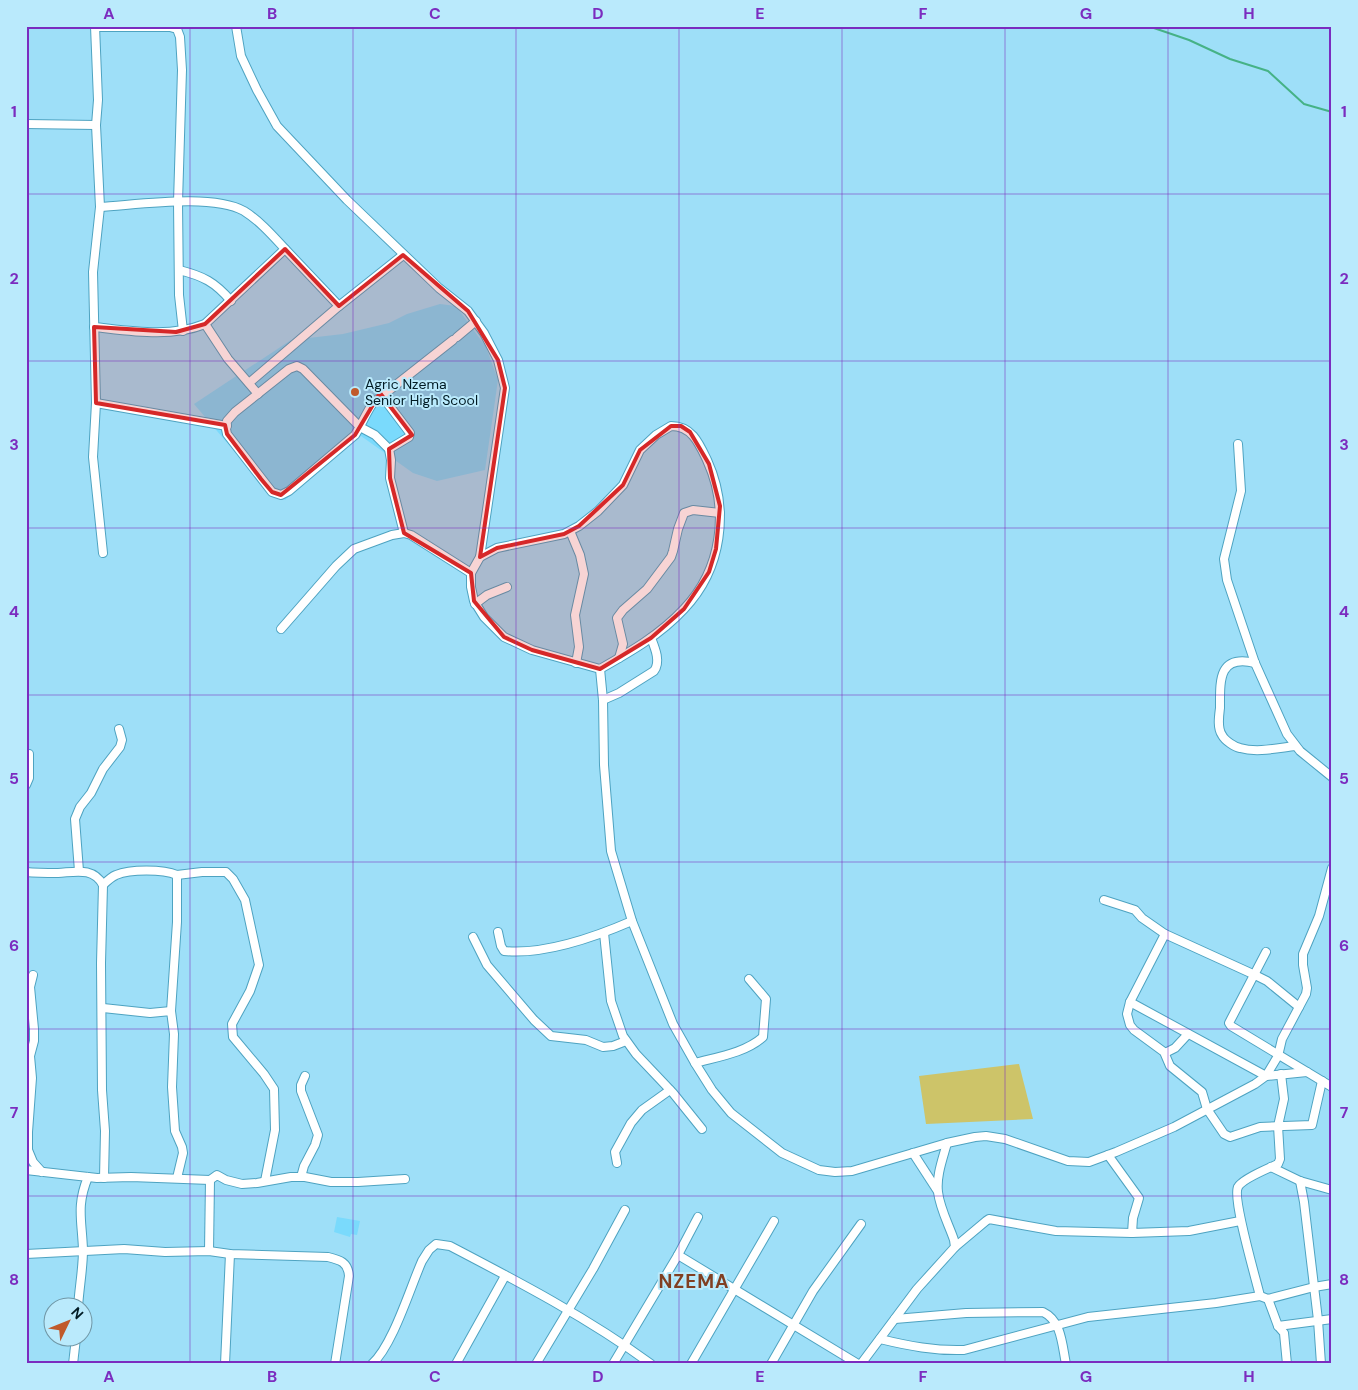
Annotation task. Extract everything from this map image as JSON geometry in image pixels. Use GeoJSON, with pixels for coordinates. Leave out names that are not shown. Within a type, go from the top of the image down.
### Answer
{"type":"FeatureCollection","features":[{"type":"Feature","properties":{"kind":"street"},"geometry":{"type":"LineString","coordinates":[[236,26],[241,56],[257,90],[278,126],[347,200],[403,255],[439,288],[468,311],[476,321],[498,360],[505,388],[480,557],[471,574],[471,587],[476,604],[484,617],[504,638],[532,650],[600,669],[651,638],[684,609],[709,572],[719,534],[720,513],[720,506],[709,464],[699,442],[690,432],[682,426],[671,426],[656,435],[640,450],[622,485],[598,511],[570,531],[564,534],[497,548],[480,557]]}},
{"type":"Feature","properties":{"kind":"street"},"geometry":{"type":"LineString","coordinates":[[103,552],[93,457],[96,403],[93,272],[100,207],[96,125],[98,100],[95,27],[174,27],[179,33],[182,70],[178,202],[179,295],[183,331]]}},
{"type":"Feature","properties":{"kind":"street"},"geometry":{"type":"LineString","coordinates":[[26,124],[96,125]]}},
{"type":"Feature","properties":{"kind":"street"},"geometry":{"type":"LineString","coordinates":[[100,207],[178,202],[221,204],[243,211],[268,231],[339,306]]}},
{"type":"Feature","properties":{"kind":"street"},"geometry":{"type":"LineString","coordinates":[[94,328],[149,332],[183,331],[205,324],[285,249]]}},
{"type":"Feature","properties":{"kind":"street"},"geometry":{"type":"LineString","coordinates":[[249,383],[339,306],[403,255]]}},
{"type":"Feature","properties":{"kind":"street"},"geometry":{"type":"LineString","coordinates":[[179,270],[194,274],[217,285],[231,301]]}},
{"type":"Feature","properties":{"kind":"street"},"geometry":{"type":"LineString","coordinates":[[404,533],[390,478],[391,460],[389,449],[375,436],[360,428],[303,369],[298,366],[289,369],[235,412],[227,421],[227,434],[261,480],[272,492],[281,495],[289,491],[355,435],[360,428],[364,415],[374,403],[476,321]]}},
{"type":"Feature","properties":{"kind":"street"},"geometry":{"type":"LineString","coordinates":[[205,324],[228,359],[258,394]]}},
{"type":"Feature","properties":{"kind":"street"},"geometry":{"type":"LineString","coordinates":[[382,396],[410,433],[409,437],[389,449]]}},
{"type":"Feature","properties":{"kind":"street"},"geometry":{"type":"LineString","coordinates":[[96,403],[227,426]]}},
{"type":"Feature","properties":{"kind":"street"},"geometry":{"type":"LineString","coordinates":[[1238,444],[1241,491],[1224,559],[1227,580],[1255,663],[1280,721],[1295,746],[1332,777]]}},
{"type":"Feature","properties":{"kind":"street"},"geometry":{"type":"LineString","coordinates":[[619,658],[623,644],[617,618],[623,610],[647,589],[674,551],[678,529],[684,513],[693,510],[720,513]]}},
{"type":"Feature","properties":{"kind":"street"},"geometry":{"type":"LineString","coordinates":[[570,531],[580,555],[584,574],[575,615],[579,646],[576,663]]}},
{"type":"Feature","properties":{"kind":"street"},"geometry":{"type":"LineString","coordinates":[[281,629],[336,566],[354,549],[392,535],[404,533],[418,539],[471,574]]}},
{"type":"Feature","properties":{"kind":"street"},"geometry":{"type":"LineString","coordinates":[[476,604],[487,595],[507,587]]}},
{"type":"Feature","properties":{"kind":"street"},"geometry":{"type":"LineString","coordinates":[[603,700],[619,693],[658,667],[656,650],[651,638]]}},
{"type":"Feature","properties":{"kind":"street"},"geometry":{"type":"LineString","coordinates":[[1255,663],[1245,660],[1234,662],[1222,674],[1220,680],[1219,726],[1222,736],[1239,748],[1263,750],[1295,746]]}},
{"type":"Feature","properties":{"kind":"street"},"geometry":{"type":"LineString","coordinates":[[600,669],[603,700],[604,765],[612,851],[632,921],[673,1024],[712,1090],[731,1113],[782,1153],[819,1170],[835,1172],[852,1171],[947,1143],[975,1137],[996,1138],[1048,1155],[1078,1162],[1088,1162],[1174,1127],[1255,1084],[1266,1076],[1278,1056],[1282,1039],[1306,994],[1303,954],[1319,916],[1332,868]]}},
{"type":"Feature","properties":{"kind":"street"},"geometry":{"type":"LineString","coordinates":[[79,871],[75,819],[80,806],[91,792],[103,769],[120,747],[122,740],[120,729]]}},
{"type":"Feature","properties":{"kind":"street"},"geometry":{"type":"LineString","coordinates":[[26,786],[29,778],[29,754]]}},
{"type":"Feature","properties":{"kind":"street"},"geometry":{"type":"LineString","coordinates":[[26,872],[58,873],[79,871],[93,874],[100,878],[104,885],[101,963],[102,1090],[105,1131],[104,1178]]}},
{"type":"Feature","properties":{"kind":"street"},"geometry":{"type":"LineString","coordinates":[[104,885],[110,878],[128,872],[171,872],[177,875],[226,872],[234,879],[245,900],[259,965],[250,991],[232,1024],[233,1037],[274,1089],[275,1130],[265,1181]]}},
{"type":"Feature","properties":{"kind":"street"},"geometry":{"type":"LineString","coordinates":[[177,875],[177,922],[171,1011],[174,1034],[172,1087],[174,1122],[175,1131],[183,1153],[177,1178]]}},
{"type":"Feature","properties":{"kind":"street"},"geometry":{"type":"LineString","coordinates":[[1104,900],[1135,910],[1142,918],[1165,934],[1267,981],[1300,1007]]}},
{"type":"Feature","properties":{"kind":"street"},"geometry":{"type":"LineString","coordinates":[[498,932],[504,951],[515,952],[536,950],[604,933],[632,921]]}},
{"type":"Feature","properties":{"kind":"street"},"geometry":{"type":"LineString","coordinates":[[604,933],[611,1001],[626,1041],[702,1129]]}},
{"type":"Feature","properties":{"kind":"street"},"geometry":{"type":"LineString","coordinates":[[1165,934],[1130,1002],[1127,1014],[1130,1025],[1165,1054],[1170,1066],[1202,1092],[1208,1109],[1224,1134],[1230,1137],[1256,1127],[1312,1125],[1322,1081]]}},
{"type":"Feature","properties":{"kind":"street"},"geometry":{"type":"LineString","coordinates":[[473,937],[487,965],[550,1036],[586,1040],[603,1047],[613,1046],[626,1041]]}},
{"type":"Feature","properties":{"kind":"street"},"geometry":{"type":"LineString","coordinates":[[1266,952],[1229,1023],[1278,1056],[1332,1087]]}},
{"type":"Feature","properties":{"kind":"street"},"geometry":{"type":"LineString","coordinates":[[33,975],[30,987],[34,1029],[30,1056],[32,1078],[28,1150],[33,1162],[42,1172]]}},
{"type":"Feature","properties":{"kind":"street"},"geometry":{"type":"LineString","coordinates":[[695,1063],[726,1055],[750,1045],[763,1037],[765,996],[749,979]]}},
{"type":"Feature","properties":{"kind":"street"},"geometry":{"type":"LineString","coordinates":[[1130,1002],[1266,1076],[1307,1072]]}},
{"type":"Feature","properties":{"kind":"street"},"geometry":{"type":"LineString","coordinates":[[102,1008],[150,1013],[171,1011]]}},
{"type":"Feature","properties":{"kind":"street"},"geometry":{"type":"LineString","coordinates":[[1165,1054],[1175,1048],[1188,1034]]}},
{"type":"Feature","properties":{"kind":"street"},"geometry":{"type":"LineString","coordinates":[[1260,1296],[1240,1222],[1236,1193],[1238,1186],[1244,1181],[1278,1164],[1280,1159],[1278,1126],[1284,1098],[1281,1074]]}},
{"type":"Feature","properties":{"kind":"street"},"geometry":{"type":"LineString","coordinates":[[301,1177],[318,1135],[301,1091],[301,1085],[305,1076]]}},
{"type":"Feature","properties":{"kind":"street"},"geometry":{"type":"LineString","coordinates":[[617,1163],[615,1152],[631,1123],[642,1110],[670,1090]]}},
{"type":"Feature","properties":{"kind":"street"},"geometry":{"type":"LineString","coordinates":[[947,1143],[938,1182],[938,1192],[955,1247]]}},
{"type":"Feature","properties":{"kind":"street"},"geometry":{"type":"LineString","coordinates":[[913,1153],[938,1192]]}},
{"type":"Feature","properties":{"kind":"street"},"geometry":{"type":"LineString","coordinates":[[1108,1155],[1139,1198],[1133,1218],[1132,1233]]}},
{"type":"Feature","properties":{"kind":"street"},"geometry":{"type":"LineString","coordinates":[[1271,1167],[1300,1181],[1332,1190]]}},
{"type":"Feature","properties":{"kind":"street"},"geometry":{"type":"LineString","coordinates":[[26,1170],[104,1178],[131,1177],[210,1180],[217,1175],[226,1180],[242,1184],[301,1177],[330,1182],[405,1179]]}},
{"type":"Feature","properties":{"kind":"street"},"geometry":{"type":"LineString","coordinates":[[79,1298],[82,1250],[80,1209],[82,1193],[88,1177]]}},
{"type":"Feature","properties":{"kind":"street"},"geometry":{"type":"LineString","coordinates":[[209,1251],[210,1180]]}},
{"type":"Feature","properties":{"kind":"street"},"geometry":{"type":"LineString","coordinates":[[1300,1181],[1318,1320],[1321,1364]]}},
{"type":"Feature","properties":{"kind":"street"},"geometry":{"type":"LineString","coordinates":[[536,1364],[594,1268],[626,1210]]}},
{"type":"Feature","properties":{"kind":"street"},"geometry":{"type":"LineString","coordinates":[[613,1364],[626,1345],[698,1217]]}},
{"type":"Feature","properties":{"kind":"street"},"geometry":{"type":"LineString","coordinates":[[678,1255],[792,1326],[811,1335],[859,1364],[917,1289],[955,1247],[989,1219],[1056,1231],[1132,1233],[1189,1231],[1240,1222]]}},
{"type":"Feature","properties":{"kind":"street"},"geometry":{"type":"LineString","coordinates":[[691,1364],[774,1221]]}},
{"type":"Feature","properties":{"kind":"street"},"geometry":{"type":"LineString","coordinates":[[771,1364],[819,1281],[861,1224]]}},
{"type":"Feature","properties":{"kind":"street"},"geometry":{"type":"LineString","coordinates":[[372,1364],[379,1358],[386,1344],[422,1260],[436,1244],[450,1246],[568,1309],[626,1345],[651,1364]]}},
{"type":"Feature","properties":{"kind":"street"},"geometry":{"type":"LineString","coordinates":[[26,1254],[82,1250],[209,1251],[230,1254],[328,1257],[339,1260],[349,1270],[349,1276],[335,1364]]}},
{"type":"Feature","properties":{"kind":"street"},"geometry":{"type":"LineString","coordinates":[[225,1364],[230,1254]]}},
{"type":"Feature","properties":{"kind":"street"},"geometry":{"type":"LineString","coordinates":[[456,1364],[505,1276]]}},
{"type":"Feature","properties":{"kind":"street"},"geometry":{"type":"LineString","coordinates":[[880,1339],[915,1347],[964,1350],[1088,1317],[1216,1303],[1260,1296],[1268,1299],[1332,1284]]}},
{"type":"Feature","properties":{"kind":"street"},"geometry":{"type":"LineString","coordinates":[[1268,1299],[1278,1326],[1285,1336],[1287,1364]]}},
{"type":"Feature","properties":{"kind":"street"},"geometry":{"type":"LineString","coordinates":[[895,1319],[966,1313],[1036,1311],[1046,1313],[1057,1324],[1066,1364]]}},
{"type":"Feature","properties":{"kind":"street"},"geometry":{"type":"LineString","coordinates":[[1278,1326],[1332,1318]]}},
{"type":"Feature","properties":{"kind":"street"},"geometry":{"type":"LineString","coordinates":[[74,1364],[75,1348]]}},
{"type":"Feature","properties":{"kind":"highlighted area"},"geometry":{"type":"Polygon","coordinates":[[[285,249],[339,306],[403,255],[468,311],[498,360],[505,388],[480,557],[497,548],[564,534],[579,526],[623,485],[640,450],[671,426],[681,426],[690,432],[709,464],[720,506],[716,549],[709,572],[684,609],[651,638],[600,669],[532,650],[504,637],[474,601],[471,573],[404,533],[390,478],[389,449],[412,435],[380,393],[355,435],[281,495],[272,492],[261,479],[227,434],[225,425],[96,403],[94,327],[176,332],[205,324],[285,249]]]}},
{"type":"Feature","properties":{"kind":"shaded area","name":"Agric Nzema Senior High Scool"},"geometry":{"type":"Polygon","coordinates":[[[440,304],[456,306],[486,347],[498,380],[485,470],[437,481],[413,473],[361,436],[285,500],[269,492],[194,404],[291,340],[343,334],[389,323],[407,314],[440,304]]]}},
{"type":"Feature","properties":{"kind":"shaded area"},"geometry":{"type":"Polygon","coordinates":[[[1019,1064],[1033,1119],[926,1124],[919,1076],[1019,1064]]]}},
{"type":"Feature","properties":{"kind":"shaded area"},"geometry":{"type":"Polygon","coordinates":[[[337,1217],[360,1221],[357,1235],[351,1234],[350,1237],[334,1232],[337,1217]]]}},
{"type":"Feature","properties":{"kind":"waterway"},"geometry":{"type":"LineString","coordinates":[[1148,26],[1189,40],[1230,59],[1268,71],[1304,104],[1332,112]]}},
{"type":"Feature","properties":{"kind":"place","name":"Agric Nzema Senior High Scool"},"geometry":{"type":"Point","coordinates":[355,392]}},
{"type":"Feature","properties":{"kind":"district","name":"NZEMA"},"geometry":{"type":"Point","coordinates":[694,1281]}}]}
